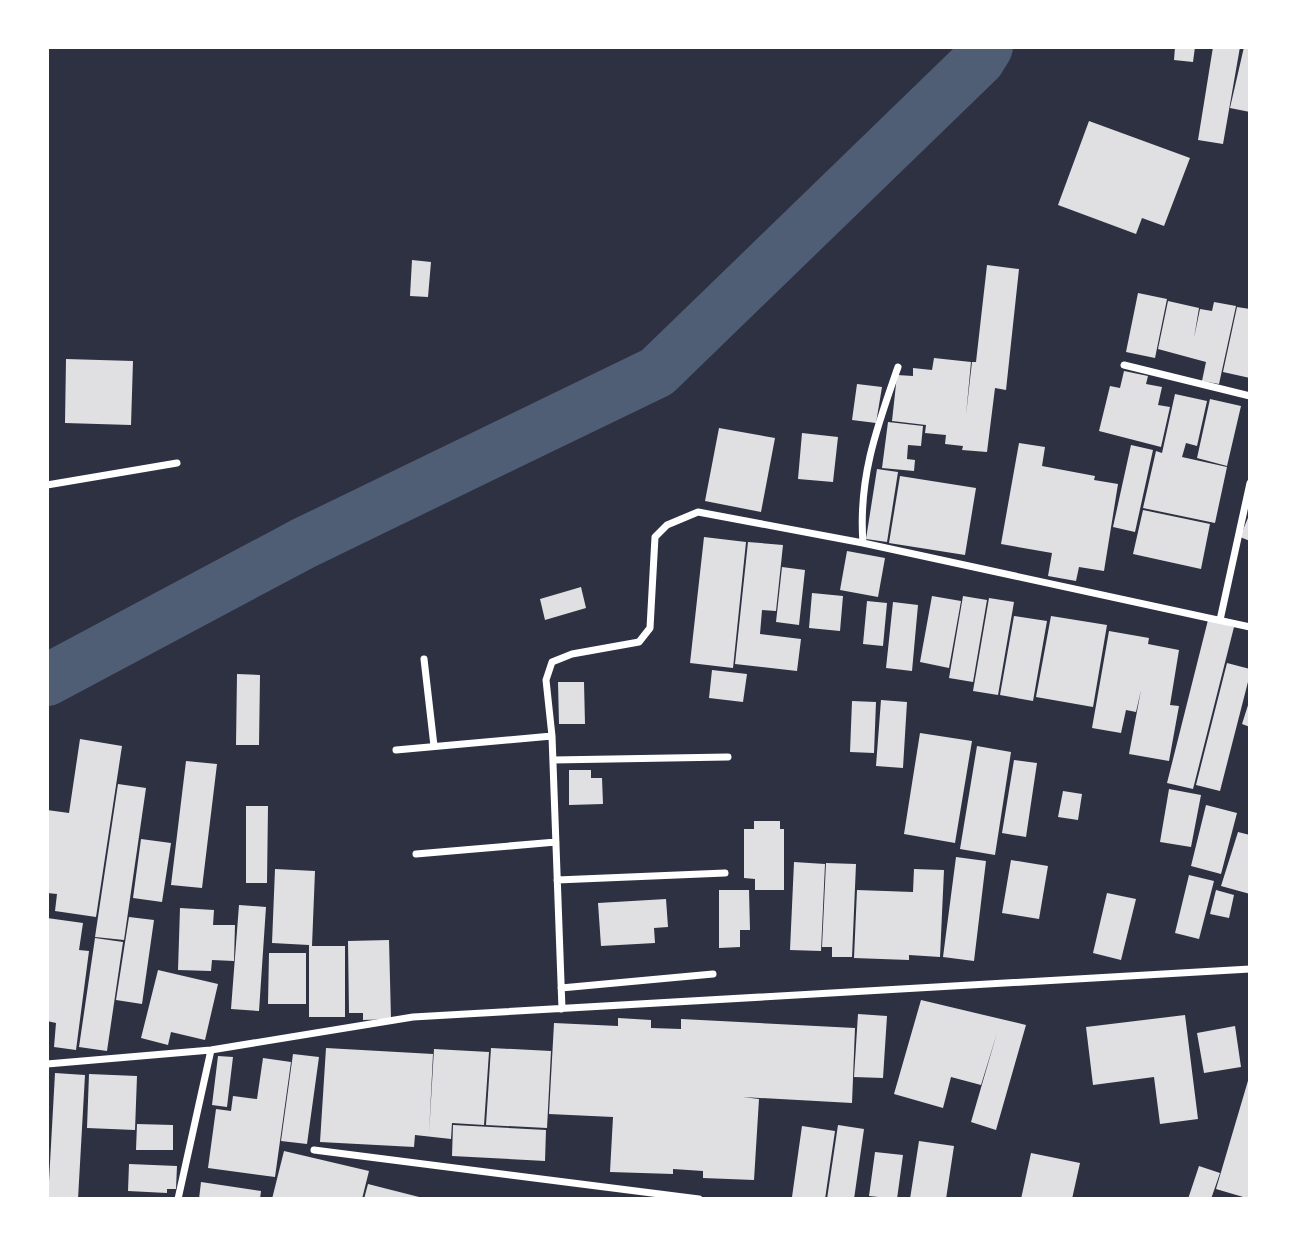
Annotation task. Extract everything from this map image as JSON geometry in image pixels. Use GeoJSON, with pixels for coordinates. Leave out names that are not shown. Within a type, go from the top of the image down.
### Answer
{"type":"FeatureCollection","features":[{"type":"Feature","properties":{"kind":"street"},"geometry":{"type":"LineString","coordinates":[[1124,365],[1250,396]]}},
{"type":"Feature","properties":{"kind":"street"},"geometry":{"type":"LineString","coordinates":[[863,543],[861,514],[867,463],[898,367]]}},
{"type":"Feature","properties":{"kind":"street"},"geometry":{"type":"LineString","coordinates":[[47,485],[177,463]]}},
{"type":"Feature","properties":{"kind":"street"},"geometry":{"type":"LineString","coordinates":[[1220,620],[1250,483]]}},
{"type":"Feature","properties":{"kind":"street"},"geometry":{"type":"LineString","coordinates":[[562,1009],[552,736],[547,680],[552,662],[572,654],[639,642],[650,628],[655,537],[667,525],[698,512],[863,543],[1250,627]]}},
{"type":"Feature","properties":{"kind":"street"},"geometry":{"type":"LineString","coordinates":[[424,659],[434,747]]}},
{"type":"Feature","properties":{"kind":"street"},"geometry":{"type":"LineString","coordinates":[[396,750],[552,736]]}},
{"type":"Feature","properties":{"kind":"street"},"geometry":{"type":"LineString","coordinates":[[553,760],[728,757]]}},
{"type":"Feature","properties":{"kind":"street"},"geometry":{"type":"LineString","coordinates":[[416,855],[556,842]]}},
{"type":"Feature","properties":{"kind":"street"},"geometry":{"type":"LineString","coordinates":[[557,880],[725,873]]}},
{"type":"Feature","properties":{"kind":"street"},"geometry":{"type":"LineString","coordinates":[[47,1064],[211,1050],[413,1017],[1250,969]]}},
{"type":"Feature","properties":{"kind":"street"},"geometry":{"type":"LineString","coordinates":[[561,988],[713,974]]}},
{"type":"Feature","properties":{"kind":"street"},"geometry":{"type":"LineString","coordinates":[[178,1199],[211,1050]]}},
{"type":"Feature","properties":{"kind":"street"},"geometry":{"type":"LineString","coordinates":[[314,1150],[699,1199]]}},
{"type":"Feature","properties":{"kind":"building"},"geometry":{"type":"Polygon","coordinates":[[[1175,47],[1195,47],[1193,62],[1174,60],[1175,47]]]}},
{"type":"Feature","properties":{"kind":"building"},"geometry":{"type":"Polygon","coordinates":[[[1213,47],[1240,47],[1223,144],[1198,140],[1213,47]]]}},
{"type":"Feature","properties":{"kind":"building"},"geometry":{"type":"Polygon","coordinates":[[[1244,47],[1250,47],[1250,112],[1230,108],[1244,47]]]}},
{"type":"Feature","properties":{"kind":"building"},"geometry":{"type":"Polygon","coordinates":[[[1089,121],[1190,158],[1164,226],[1142,218],[1136,234],[1058,205],[1089,121]]]}},
{"type":"Feature","properties":{"kind":"building"},"geometry":{"type":"Polygon","coordinates":[[[412,260],[431,262],[428,297],[410,296],[412,260]]]}},
{"type":"Feature","properties":{"kind":"building"},"geometry":{"type":"Polygon","coordinates":[[[987,265],[1019,269],[1006,390],[995,388],[987,452],[962,450],[963,446],[945,444],[946,435],[925,433],[926,425],[892,421],[897,375],[913,376],[913,368],[932,370],[934,358],[971,362],[966,415],[972,362],[976,362],[987,265]]]}},
{"type":"Feature","properties":{"kind":"building"},"geometry":{"type":"Polygon","coordinates":[[[1138,293],[1167,299],[1155,358],[1126,352],[1138,293]]]}},
{"type":"Feature","properties":{"kind":"building"},"geometry":{"type":"Polygon","coordinates":[[[1168,301],[1199,308],[1194,338],[1200,309],[1212,311],[1214,302],[1236,306],[1219,384],[1202,381],[1206,362],[1158,349],[1168,301]]]}},
{"type":"Feature","properties":{"kind":"building"},"geometry":{"type":"Polygon","coordinates":[[[1237,307],[1250,309],[1250,378],[1223,372],[1237,307]]]}},
{"type":"Feature","properties":{"kind":"building"},"geometry":{"type":"Polygon","coordinates":[[[66,359],[133,361],[131,425],[65,423],[66,359]]]}},
{"type":"Feature","properties":{"kind":"building"},"geometry":{"type":"Polygon","coordinates":[[[1124,371],[1148,376],[1146,384],[1162,387],[1158,405],[1170,407],[1161,447],[1099,431],[1110,386],[1120,388],[1124,371]]]}},
{"type":"Feature","properties":{"kind":"building"},"geometry":{"type":"Polygon","coordinates":[[[857,384],[882,387],[876,423],[852,420],[857,384]]]}},
{"type":"Feature","properties":{"kind":"building"},"geometry":{"type":"Polygon","coordinates":[[[1175,394],[1207,401],[1197,446],[1186,443],[1182,457],[1227,467],[1215,523],[1143,508],[1156,451],[1162,453],[1175,394]]]}},
{"type":"Feature","properties":{"kind":"building"},"geometry":{"type":"Polygon","coordinates":[[[1210,399],[1241,406],[1227,466],[1197,458],[1210,399]]]}},
{"type":"Feature","properties":{"kind":"building"},"geometry":{"type":"Polygon","coordinates":[[[888,422],[923,426],[921,446],[908,445],[907,459],[915,460],[914,471],[882,468],[888,422]]]}},
{"type":"Feature","properties":{"kind":"building"},"geometry":{"type":"Polygon","coordinates":[[[719,428],[775,438],[761,512],[705,501],[719,428]]]}},
{"type":"Feature","properties":{"kind":"building"},"geometry":{"type":"Polygon","coordinates":[[[802,433],[838,437],[833,482],[798,479],[802,433]]]}},
{"type":"Feature","properties":{"kind":"building"},"geometry":{"type":"Polygon","coordinates":[[[1019,443],[1045,447],[1042,466],[1095,476],[1094,480],[1118,484],[1104,571],[1079,567],[1076,581],[1048,576],[1052,553],[1001,544],[1019,443]]]}},
{"type":"Feature","properties":{"kind":"building"},"geometry":{"type":"Polygon","coordinates":[[[1131,445],[1153,450],[1135,532],[1113,527],[1131,445]]]}},
{"type":"Feature","properties":{"kind":"building"},"geometry":{"type":"Polygon","coordinates":[[[877,469],[898,472],[887,542],[866,539],[877,469]]]}},
{"type":"Feature","properties":{"kind":"building"},"geometry":{"type":"Polygon","coordinates":[[[900,476],[976,488],[965,555],[889,543],[900,476]]]}},
{"type":"Feature","properties":{"kind":"building"},"geometry":{"type":"Polygon","coordinates":[[[1143,510],[1210,524],[1201,569],[1133,554],[1143,510]]]}},
{"type":"Feature","properties":{"kind":"building"},"geometry":{"type":"Polygon","coordinates":[[[1250,513],[1250,541],[1240,537],[1250,513]]]}},
{"type":"Feature","properties":{"kind":"building"},"geometry":{"type":"Polygon","coordinates":[[[704,537],[746,542],[733,668],[690,663],[704,537]]]}},
{"type":"Feature","properties":{"kind":"building"},"geometry":{"type":"Polygon","coordinates":[[[748,542],[783,545],[776,611],[762,610],[760,634],[801,639],[797,671],[735,664],[748,542]]]}},
{"type":"Feature","properties":{"kind":"building"},"geometry":{"type":"Polygon","coordinates":[[[847,551],[885,558],[878,597],[840,590],[847,551]]]}},
{"type":"Feature","properties":{"kind":"building"},"geometry":{"type":"Polygon","coordinates":[[[782,567],[805,570],[799,625],[776,622],[782,567]]]}},
{"type":"Feature","properties":{"kind":"building"},"geometry":{"type":"Polygon","coordinates":[[[581,587],[586,608],[545,620],[540,599],[581,587]]]}},
{"type":"Feature","properties":{"kind":"building"},"geometry":{"type":"Polygon","coordinates":[[[812,593],[843,596],[840,631],[809,628],[812,593]]]}},
{"type":"Feature","properties":{"kind":"building"},"geometry":{"type":"Polygon","coordinates":[[[932,596],[961,601],[949,668],[920,662],[932,596]]]}},
{"type":"Feature","properties":{"kind":"building"},"geometry":{"type":"Polygon","coordinates":[[[963,596],[987,600],[973,682],[949,678],[963,596]]]}},
{"type":"Feature","properties":{"kind":"building"},"geometry":{"type":"Polygon","coordinates":[[[989,598],[1014,602],[998,695],[973,691],[989,598]]]}},
{"type":"Feature","properties":{"kind":"building"},"geometry":{"type":"Polygon","coordinates":[[[867,601],[887,603],[883,646],[863,644],[867,601]]]}},
{"type":"Feature","properties":{"kind":"building"},"geometry":{"type":"Polygon","coordinates":[[[893,602],[918,605],[912,671],[886,668],[893,602]]]}},
{"type":"Feature","properties":{"kind":"building"},"geometry":{"type":"Polygon","coordinates":[[[1014,616],[1047,621],[1033,701],[1000,695],[1014,616]]]}},
{"type":"Feature","properties":{"kind":"building"},"geometry":{"type":"Polygon","coordinates":[[[1051,616],[1107,625],[1093,707],[1036,697],[1051,616]]]}},
{"type":"Feature","properties":{"kind":"building"},"geometry":{"type":"Polygon","coordinates":[[[1208,620],[1234,627],[1193,789],[1167,783],[1208,620]]]}},
{"type":"Feature","properties":{"kind":"building"},"geometry":{"type":"Polygon","coordinates":[[[1109,631],[1149,638],[1148,644],[1179,650],[1170,705],[1179,706],[1169,761],[1129,754],[1141,690],[1136,712],[1126,710],[1121,733],[1092,728],[1109,631]]]}},
{"type":"Feature","properties":{"kind":"building"},"geometry":{"type":"Polygon","coordinates":[[[1227,663],[1250,669],[1250,674],[1220,791],[1196,785],[1227,663]]]}},
{"type":"Feature","properties":{"kind":"building"},"geometry":{"type":"Polygon","coordinates":[[[712,670],[747,674],[743,702],[709,698],[712,670]]]}},
{"type":"Feature","properties":{"kind":"building"},"geometry":{"type":"Polygon","coordinates":[[[237,674],[260,675],[259,745],[236,745],[237,674]]]}},
{"type":"Feature","properties":{"kind":"building"},"geometry":{"type":"Polygon","coordinates":[[[558,682],[584,682],[585,724],[559,724],[558,682]]]}},
{"type":"Feature","properties":{"kind":"building"},"geometry":{"type":"Polygon","coordinates":[[[881,700],[907,702],[903,768],[876,766],[881,700]]]}},
{"type":"Feature","properties":{"kind":"building"},"geometry":{"type":"Polygon","coordinates":[[[852,701],[876,702],[874,753],[850,752],[852,701]]]}},
{"type":"Feature","properties":{"kind":"building"},"geometry":{"type":"Polygon","coordinates":[[[1250,702],[1250,727],[1242,724],[1250,702]]]}},
{"type":"Feature","properties":{"kind":"building"},"geometry":{"type":"Polygon","coordinates":[[[920,733],[972,741],[955,843],[904,834],[920,733]]]}},
{"type":"Feature","properties":{"kind":"building"},"geometry":{"type":"Polygon","coordinates":[[[80,739],[122,746],[96,917],[55,911],[57,894],[47,893],[47,810],[69,813],[80,739]]]}},
{"type":"Feature","properties":{"kind":"building"},"geometry":{"type":"Polygon","coordinates":[[[977,746],[1011,752],[995,855],[960,849],[977,746]]]}},
{"type":"Feature","properties":{"kind":"building"},"geometry":{"type":"Polygon","coordinates":[[[1014,760],[1037,763],[1026,837],[1002,833],[1014,760]]]}},
{"type":"Feature","properties":{"kind":"building"},"geometry":{"type":"Polygon","coordinates":[[[186,761],[217,764],[202,888],[171,885],[186,761]]]}},
{"type":"Feature","properties":{"kind":"building"},"geometry":{"type":"Polygon","coordinates":[[[569,770],[591,770],[591,778],[602,778],[603,804],[569,805],[569,770]]]}},
{"type":"Feature","properties":{"kind":"building"},"geometry":{"type":"Polygon","coordinates":[[[118,784],[146,788],[124,940],[95,937],[118,784]]]}},
{"type":"Feature","properties":{"kind":"building"},"geometry":{"type":"Polygon","coordinates":[[[1169,789],[1201,795],[1191,847],[1160,842],[1169,789]]]}},
{"type":"Feature","properties":{"kind":"building"},"geometry":{"type":"Polygon","coordinates":[[[1063,791],[1082,794],[1078,820],[1058,817],[1063,791]]]}},
{"type":"Feature","properties":{"kind":"building"},"geometry":{"type":"Polygon","coordinates":[[[1206,805],[1237,813],[1221,874],[1191,866],[1206,805]]]}},
{"type":"Feature","properties":{"kind":"building"},"geometry":{"type":"Polygon","coordinates":[[[246,806],[268,806],[267,883],[246,883],[246,806]]]}},
{"type":"Feature","properties":{"kind":"building"},"geometry":{"type":"Polygon","coordinates":[[[754,821],[780,821],[780,829],[784,829],[784,890],[755,890],[755,879],[744,878],[744,829],[754,829],[754,821]]]}},
{"type":"Feature","properties":{"kind":"building"},"geometry":{"type":"Polygon","coordinates":[[[1238,832],[1250,835],[1250,894],[1221,886],[1238,832]]]}},
{"type":"Feature","properties":{"kind":"building"},"geometry":{"type":"Polygon","coordinates":[[[141,839],[171,843],[162,902],[133,898],[141,839]]]}},
{"type":"Feature","properties":{"kind":"building"},"geometry":{"type":"Polygon","coordinates":[[[956,857],[986,861],[974,961],[943,957],[956,857]]]}},
{"type":"Feature","properties":{"kind":"building"},"geometry":{"type":"Polygon","coordinates":[[[1011,860],[1048,866],[1039,919],[1002,913],[1011,860]]]}},
{"type":"Feature","properties":{"kind":"building"},"geometry":{"type":"Polygon","coordinates":[[[794,862],[825,864],[821,951],[790,950],[794,862]]]}},
{"type":"Feature","properties":{"kind":"building"},"geometry":{"type":"Polygon","coordinates":[[[826,863],[856,864],[852,957],[832,957],[832,947],[822,947],[826,863]]]}},
{"type":"Feature","properties":{"kind":"building"},"geometry":{"type":"Polygon","coordinates":[[[275,869],[315,871],[312,946],[345,946],[345,1017],[309,1017],[309,945],[272,943],[275,869]]]}},
{"type":"Feature","properties":{"kind":"building"},"geometry":{"type":"Polygon","coordinates":[[[914,869],[944,870],[940,957],[909,955],[909,960],[854,958],[857,890],[913,892],[914,869]]]}},
{"type":"Feature","properties":{"kind":"building"},"geometry":{"type":"Polygon","coordinates":[[[1189,875],[1214,881],[1199,939],[1175,933],[1189,875]]]}},
{"type":"Feature","properties":{"kind":"building"},"geometry":{"type":"Polygon","coordinates":[[[719,890],[749,890],[750,930],[740,930],[740,947],[719,948],[719,890]]]}},
{"type":"Feature","properties":{"kind":"building"},"geometry":{"type":"Polygon","coordinates":[[[1216,890],[1234,895],[1229,918],[1210,914],[1216,890]]]}},
{"type":"Feature","properties":{"kind":"building"},"geometry":{"type":"Polygon","coordinates":[[[1107,893],[1136,899],[1121,960],[1093,953],[1107,893]]]}},
{"type":"Feature","properties":{"kind":"building"},"geometry":{"type":"Polygon","coordinates":[[[666,899],[668,927],[654,928],[655,943],[601,946],[598,903],[666,899]]]}},
{"type":"Feature","properties":{"kind":"building"},"geometry":{"type":"Polygon","coordinates":[[[239,905],[266,907],[259,1011],[231,1009],[239,905]]]}},
{"type":"Feature","properties":{"kind":"building"},"geometry":{"type":"Polygon","coordinates":[[[180,908],[214,910],[213,925],[235,925],[234,961],[212,960],[211,971],[178,970],[180,908]]]}},
{"type":"Feature","properties":{"kind":"building"},"geometry":{"type":"Polygon","coordinates":[[[129,917],[154,920],[142,1004],[116,1000],[129,917]]]}},
{"type":"Feature","properties":{"kind":"building"},"geometry":{"type":"Polygon","coordinates":[[[47,918],[83,923],[79,950],[89,951],[76,1050],[54,1047],[56,1023],[47,1021],[47,918]]]}},
{"type":"Feature","properties":{"kind":"building"},"geometry":{"type":"Polygon","coordinates":[[[95,938],[123,942],[107,1051],[79,1047],[95,938]]]}},
{"type":"Feature","properties":{"kind":"building"},"geometry":{"type":"Polygon","coordinates":[[[389,940],[391,1019],[363,1020],[363,1013],[349,1013],[348,941],[389,940]]]}},
{"type":"Feature","properties":{"kind":"building"},"geometry":{"type":"Polygon","coordinates":[[[269,953],[306,953],[306,1004],[268,1004],[269,953]]]}},
{"type":"Feature","properties":{"kind":"building"},"geometry":{"type":"Polygon","coordinates":[[[158,970],[218,984],[205,1040],[171,1032],[168,1045],[141,1038],[158,970]]]}},
{"type":"Feature","properties":{"kind":"building"},"geometry":{"type":"Polygon","coordinates":[[[921,1000],[1026,1025],[996,1130],[971,1122],[997,1033],[981,1085],[951,1077],[943,1108],[894,1094],[921,1000]]]}},
{"type":"Feature","properties":{"kind":"building"},"geometry":{"type":"Polygon","coordinates":[[[858,1014],[887,1016],[883,1078],[854,1077],[858,1014]]]}},
{"type":"Feature","properties":{"kind":"building"},"geometry":{"type":"Polygon","coordinates":[[[1185,1015],[1198,1119],[1160,1124],[1154,1077],[1093,1085],[1086,1027],[1185,1015]]]}},
{"type":"Feature","properties":{"kind":"building"},"geometry":{"type":"Polygon","coordinates":[[[618,1018],[651,1020],[651,1028],[681,1029],[681,1019],[855,1028],[852,1103],[743,1097],[759,1099],[754,1180],[703,1178],[703,1171],[673,1169],[673,1174],[610,1172],[613,1117],[549,1114],[554,1023],[618,1026],[618,1018]]]}},
{"type":"Feature","properties":{"kind":"building"},"geometry":{"type":"Polygon","coordinates":[[[1235,1026],[1241,1067],[1204,1073],[1197,1033],[1235,1026]]]}},
{"type":"Feature","properties":{"kind":"building"},"geometry":{"type":"Polygon","coordinates":[[[326,1048],[433,1054],[429,1134],[434,1049],[489,1052],[484,1125],[452,1123],[451,1139],[415,1135],[414,1147],[320,1142],[326,1048]]]}},
{"type":"Feature","properties":{"kind":"building"},"geometry":{"type":"Polygon","coordinates":[[[491,1048],[551,1051],[547,1128],[486,1125],[491,1048]]]}},
{"type":"Feature","properties":{"kind":"building"},"geometry":{"type":"Polygon","coordinates":[[[293,1054],[319,1057],[307,1144],[281,1141],[293,1054]]]}},
{"type":"Feature","properties":{"kind":"building"},"geometry":{"type":"Polygon","coordinates":[[[218,1056],[233,1057],[227,1107],[212,1105],[218,1056]]]}},
{"type":"Feature","properties":{"kind":"building"},"geometry":{"type":"Polygon","coordinates":[[[263,1058],[291,1062],[275,1177],[208,1168],[216,1109],[231,1111],[233,1096],[257,1099],[263,1058]]]}},
{"type":"Feature","properties":{"kind":"building"},"geometry":{"type":"Polygon","coordinates":[[[55,1073],[85,1075],[78,1199],[48,1199],[55,1073]]]}},
{"type":"Feature","properties":{"kind":"building"},"geometry":{"type":"Polygon","coordinates":[[[89,1074],[137,1076],[135,1130],[87,1128],[89,1074]]]}},
{"type":"Feature","properties":{"kind":"building"},"geometry":{"type":"Polygon","coordinates":[[[1250,1074],[1250,1199],[1216,1189],[1250,1074]]]}},
{"type":"Feature","properties":{"kind":"building"},"geometry":{"type":"Polygon","coordinates":[[[137,1124],[173,1125],[173,1150],[136,1150],[137,1124]]]}},
{"type":"Feature","properties":{"kind":"building"},"geometry":{"type":"Polygon","coordinates":[[[453,1125],[546,1130],[545,1161],[452,1156],[453,1125]]]}},
{"type":"Feature","properties":{"kind":"building"},"geometry":{"type":"Polygon","coordinates":[[[838,1125],[864,1129],[854,1199],[827,1199],[838,1125]]]}},
{"type":"Feature","properties":{"kind":"building"},"geometry":{"type":"Polygon","coordinates":[[[802,1126],[835,1131],[825,1199],[792,1197],[802,1126]]]}},
{"type":"Feature","properties":{"kind":"building"},"geometry":{"type":"Polygon","coordinates":[[[919,1141],[954,1146],[946,1199],[910,1199],[919,1141]]]}},
{"type":"Feature","properties":{"kind":"building"},"geometry":{"type":"Polygon","coordinates":[[[284,1151],[369,1171],[362,1199],[272,1199],[284,1151]]]}},
{"type":"Feature","properties":{"kind":"building"},"geometry":{"type":"Polygon","coordinates":[[[875,1152],[903,1155],[897,1199],[869,1196],[875,1152]]]}},
{"type":"Feature","properties":{"kind":"building"},"geometry":{"type":"Polygon","coordinates":[[[1031,1153],[1080,1163],[1072,1199],[1021,1199],[1031,1153]]]}},
{"type":"Feature","properties":{"kind":"building"},"geometry":{"type":"Polygon","coordinates":[[[129,1164],[177,1166],[176,1189],[167,1189],[167,1193],[128,1191],[129,1164]]]}},
{"type":"Feature","properties":{"kind":"building"},"geometry":{"type":"Polygon","coordinates":[[[1199,1166],[1220,1173],[1211,1199],[1188,1199],[1199,1166]]]}},
{"type":"Feature","properties":{"kind":"building"},"geometry":{"type":"Polygon","coordinates":[[[201,1182],[261,1191],[260,1199],[199,1199],[201,1182]]]}},
{"type":"Feature","properties":{"kind":"building"},"geometry":{"type":"Polygon","coordinates":[[[368,1184],[423,1198],[423,1199],[364,1199],[368,1184]]]}},
{"type":"Feature","properties":{"kind":"waterway"},"geometry":{"type":"LineString","coordinates":[[47,680],[304,543],[657,372],[979,60],[987,47]]}}]}
